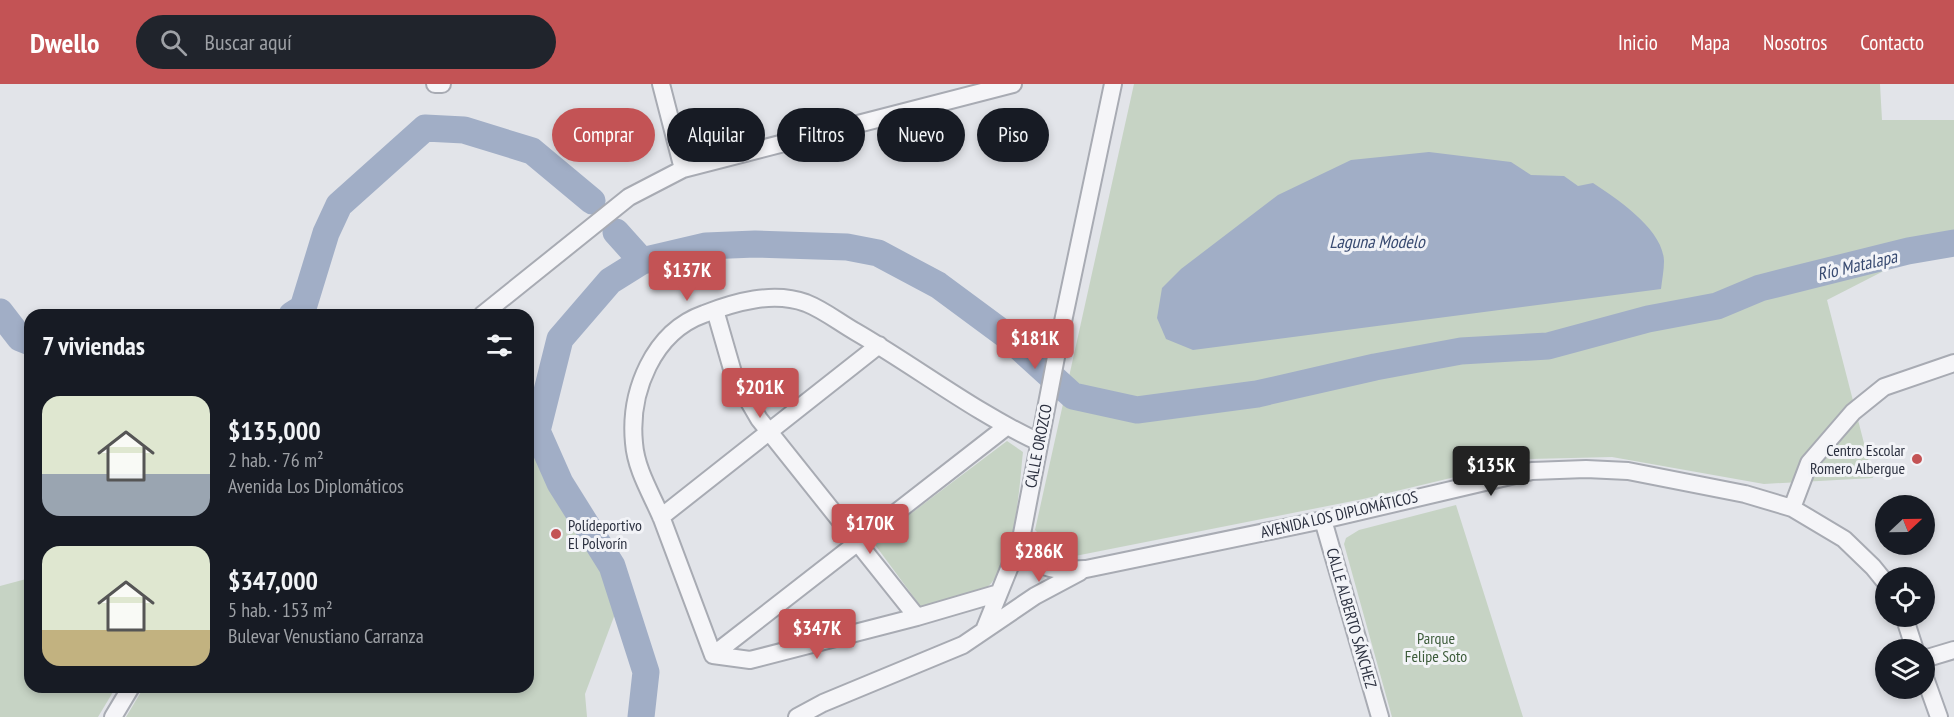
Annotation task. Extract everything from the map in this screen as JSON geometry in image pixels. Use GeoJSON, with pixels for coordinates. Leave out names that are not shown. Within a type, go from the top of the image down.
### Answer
{"type":"FeatureCollection","features":[{"type":"Feature","properties":{"kind":"street"},"geometry":{"type":"LineString","coordinates":[[435,84],[442,84]]}},
{"type":"Feature","properties":{"kind":"street"},"geometry":{"type":"LineString","coordinates":[[661,84],[683,169]]}},
{"type":"Feature","properties":{"kind":"street"},"geometry":{"type":"LineString","coordinates":[[489,309],[628,197],[683,169],[1013,84]]}},
{"type":"Feature","properties":{"kind":"street","name":"CALLE OROZCO"},"geometry":{"type":"LineString","coordinates":[[985,628],[1021,539],[1061,331],[1113,84]]}},
{"type":"Feature","properties":{"kind":"street"},"geometry":{"type":"LineString","coordinates":[[713,655],[645,480],[634,444],[634,405],[643,373],[662,345],[687,320],[755,299],[804,302],[879,345],[1006,427],[1039,442]]}},
{"type":"Feature","properties":{"kind":"street"},"geometry":{"type":"LineString","coordinates":[[715,310],[734,376],[759,419],[917,616]]}},
{"type":"Feature","properties":{"kind":"street"},"geometry":{"type":"LineString","coordinates":[[661,517],[879,345]]}},
{"type":"Feature","properties":{"kind":"street"},"geometry":{"type":"LineString","coordinates":[[1792,508],[1809,463],[1853,412],[1884,387],[1954,363]]}},
{"type":"Feature","properties":{"kind":"street"},"geometry":{"type":"LineString","coordinates":[[713,655],[1006,427]]}},
{"type":"Feature","properties":{"kind":"street","name":"AVENIDA LOS DIPLOMÁTICOS"},"geometry":{"type":"LineString","coordinates":[[1021,539],[1030,556],[1053,570],[1086,568],[1323,520],[1532,471],[1586,469],[1628,471],[1745,494],[1792,508],[1844,539],[1875,569]]}},
{"type":"Feature","properties":{"kind":"street","name":"CALLE ALBERTO SÁNCHEZ"},"geometry":{"type":"LineString","coordinates":[[1323,520],[1380,717]]}},
{"type":"Feature","properties":{"kind":"street","name":"AVENIDA LOS DIPLOMÁTICOS"},"geometry":{"type":"LineString","coordinates":[[797,717],[823,703],[963,645],[985,628],[1086,568]]}},
{"type":"Feature","properties":{"kind":"street"},"geometry":{"type":"LineString","coordinates":[[713,655],[750,660],[999,593]]}},
{"type":"Feature","properties":{"kind":"street"},"geometry":{"type":"LineString","coordinates":[[1935,655],[1954,650]]}},
{"type":"Feature","properties":{"kind":"street"},"geometry":{"type":"LineString","coordinates":[[113,717],[127,693]]}},
{"type":"Feature","properties":{"kind":"street"},"geometry":{"type":"LineString","coordinates":[[1933,699],[1939,717]]}},
{"type":"Feature","properties":{"kind":"green space"},"geometry":{"type":"Polygon","coordinates":[[[1134,84],[1880,84],[1882,120],[1954,120],[1954,235],[1827,300],[1873,478],[1764,484],[1612,457],[1530,459],[1363,499],[1070,557],[1056,551],[1035,530],[1134,84]]]}},
{"type":"Feature","properties":{"kind":"green space","name":"Polideportivo El Polvorín"},"geometry":{"type":"Polygon","coordinates":[[[534,436],[562,501],[605,567],[618,606],[585,694],[587,717],[126,717],[140,693],[534,693],[534,436]]]}},
{"type":"Feature","properties":{"kind":"green space"},"geometry":{"type":"Polygon","coordinates":[[[1007,441],[1023,452],[1013,529],[1001,569],[991,583],[979,592],[921,607],[873,542],[1007,441]]]}},
{"type":"Feature","properties":{"kind":"green space","name":"Parque Felipe Soto"},"geometry":{"type":"Polygon","coordinates":[[[1456,505],[1523,717],[1392,717],[1344,544],[1346,538],[1359,530],[1456,505]]]}},
{"type":"Feature","properties":{"kind":"green space"},"geometry":{"type":"Polygon","coordinates":[[[24,580],[24,693],[112,693],[98,717],[0,717],[0,586],[24,580]]]}},
{"type":"Feature","properties":{"kind":"water","name":"Laguna Modelo"},"geometry":{"type":"Polygon","coordinates":[[[1429,152],[1511,162],[1531,175],[1564,176],[1578,186],[1593,183],[1637,216],[1656,238],[1662,249],[1664,261],[1661,289],[1193,350],[1166,339],[1157,318],[1162,288],[1181,269],[1278,195],[1351,160],[1429,152]]]}},
{"type":"Feature","properties":{"kind":"waterway"},"geometry":{"type":"LineString","coordinates":[[301,309],[326,233],[339,205],[425,128],[464,130],[532,151],[592,201]]}},
{"type":"Feature","properties":{"kind":"waterway"},"geometry":{"type":"LineString","coordinates":[[616,232],[642,261]]}},
{"type":"Feature","properties":{"kind":"waterway","name":"Río Matalapa"},"geometry":{"type":"LineString","coordinates":[[641,717],[646,672],[612,566],[560,483],[537,431],[560,339],[610,281],[642,261],[706,246],[755,244],[847,247],[878,253],[938,285],[1007,336],[1073,396],[1137,410],[1257,394],[1375,367],[1461,351],[1548,346],[1648,319],[1717,306],[1760,288],[1908,251],[1954,243]]}},
{"type":"Feature","properties":{"kind":"waterway"},"geometry":{"type":"LineString","coordinates":[[0,312],[20,338],[24,340]]}},
{"type":"Feature","properties":{"kind":"place","name":"Centro Escolar Romero Albergue"},"geometry":{"type":"Point","coordinates":[1917,459]}},
{"type":"Feature","properties":{"kind":"place","name":"Polideportivo El Polvorín"},"geometry":{"type":"Point","coordinates":[556,534]}}]}
